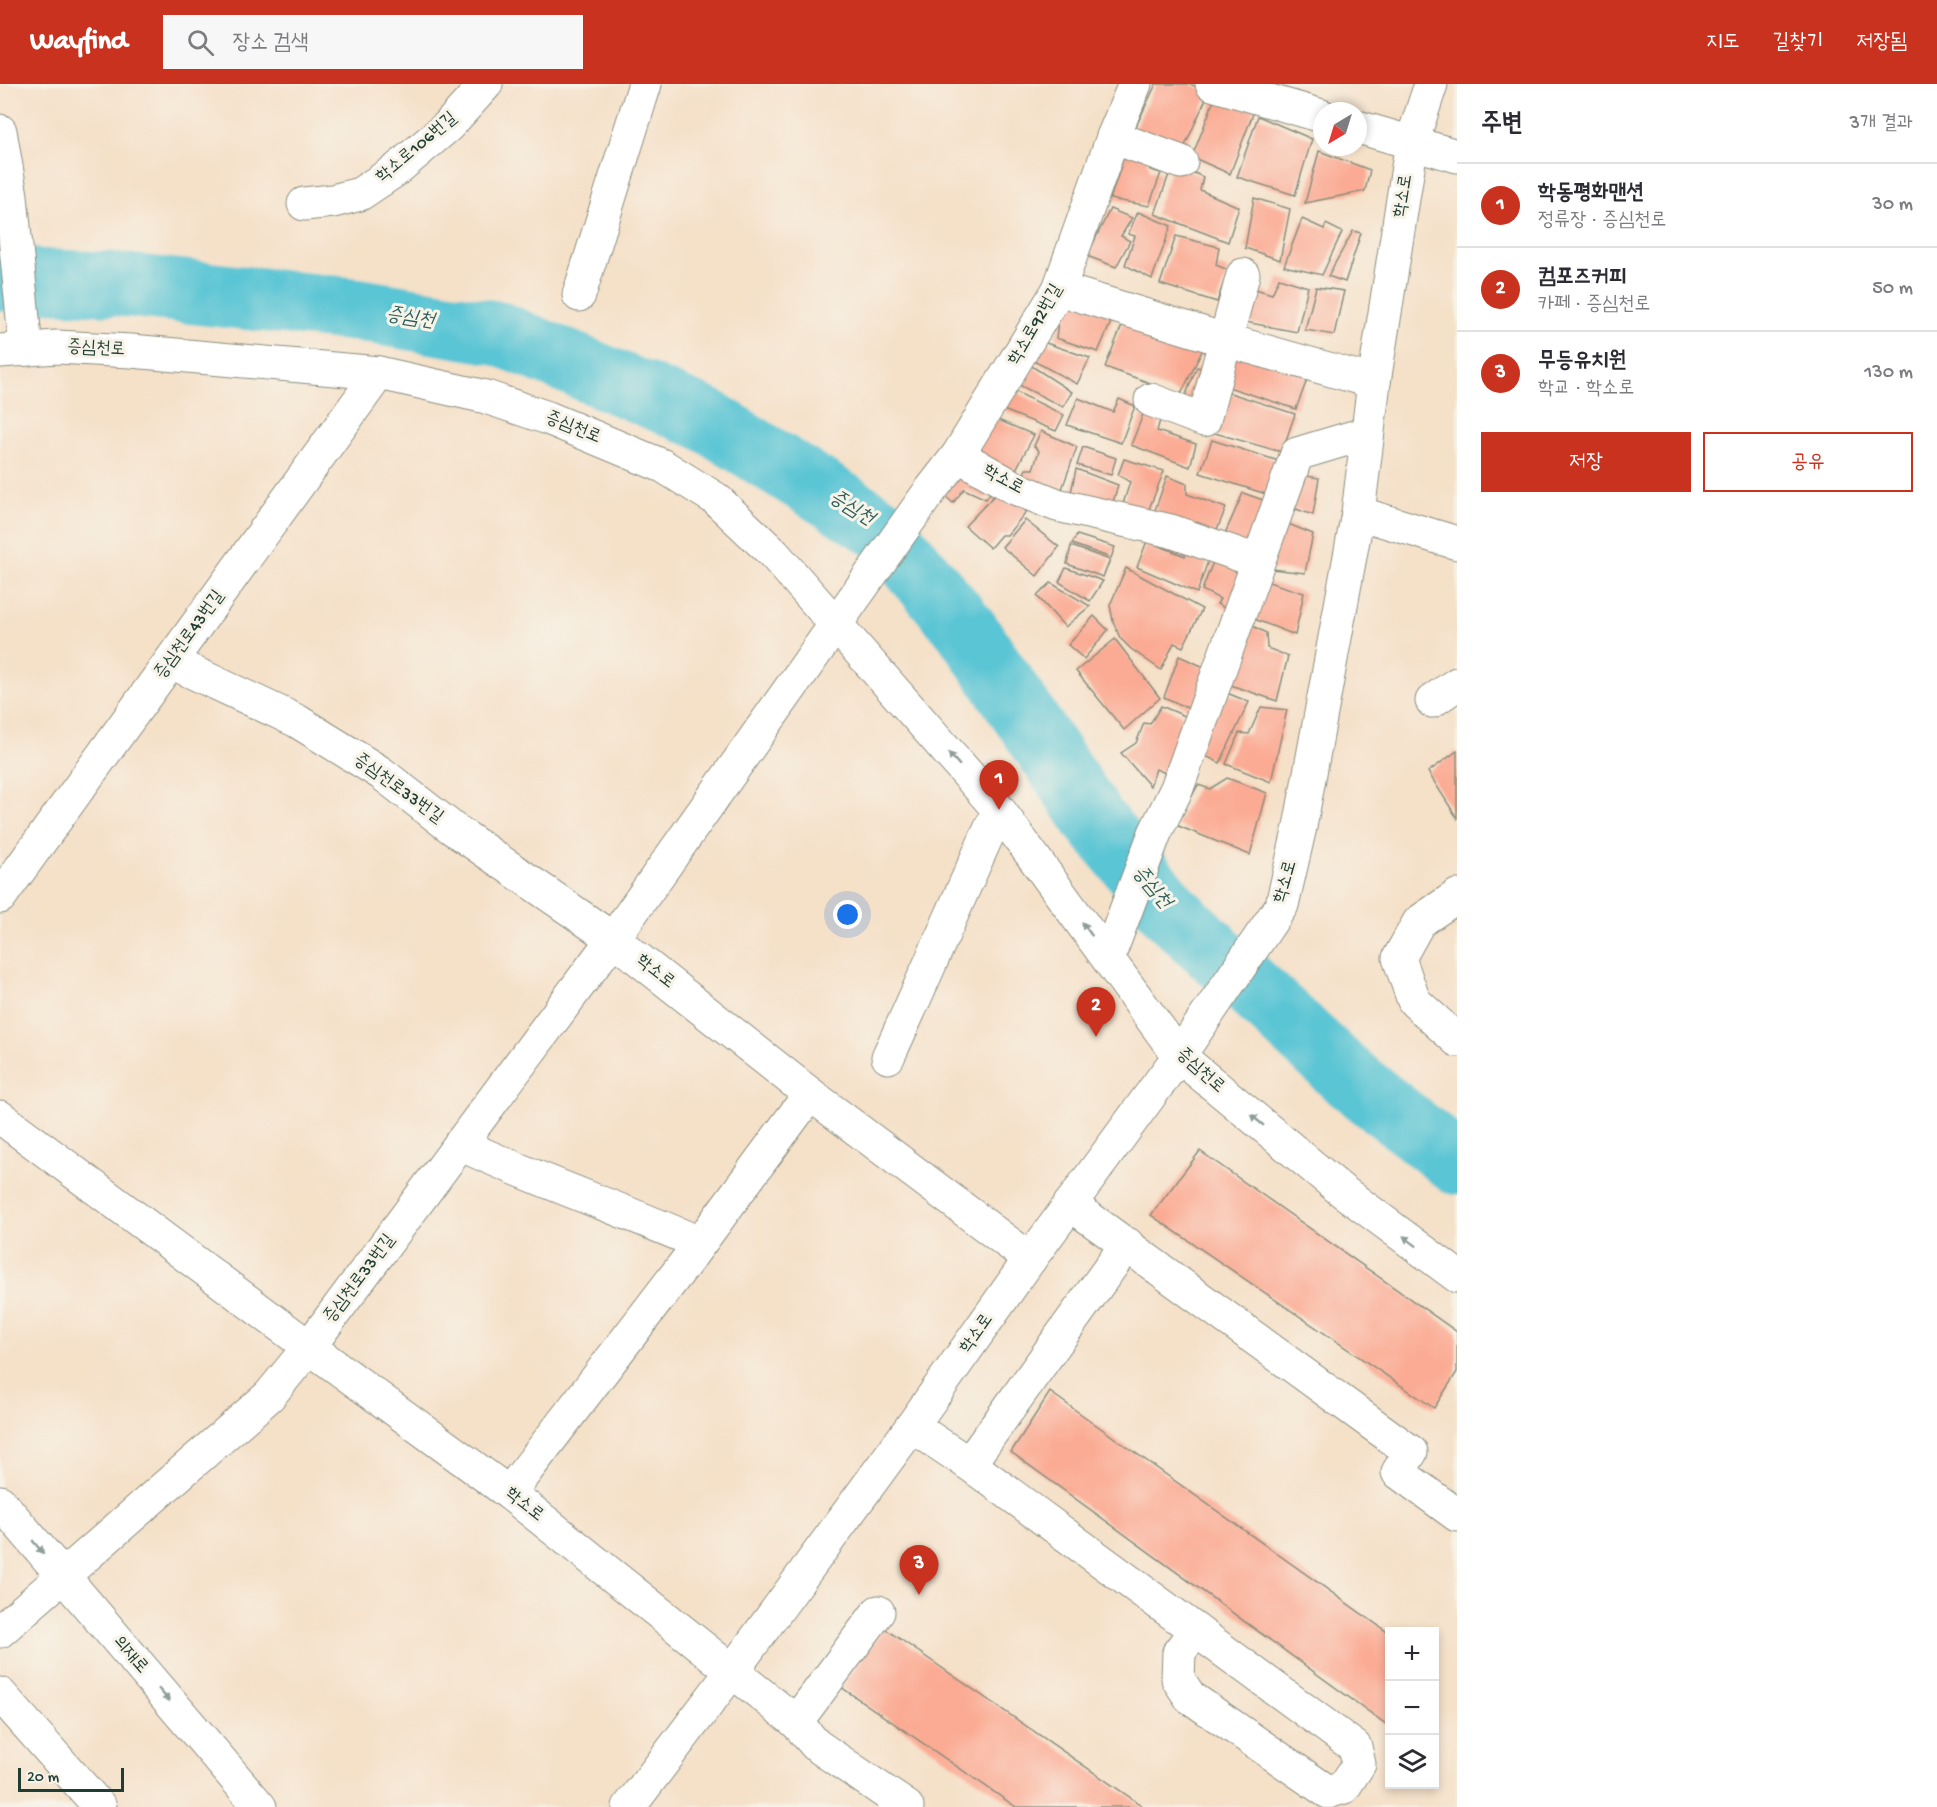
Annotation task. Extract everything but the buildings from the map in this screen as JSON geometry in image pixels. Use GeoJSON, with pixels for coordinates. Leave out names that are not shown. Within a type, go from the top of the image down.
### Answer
{"type":"FeatureCollection","features":[{"type":"Feature","properties":{"kind":"street","name":"학소로106번길"},"geometry":{"type":"LineString","coordinates":[[304,204],[333,201],[360,194],[396,170],[448,126],[486,84]]}},
{"type":"Feature","properties":{"kind":"street"},"geometry":{"type":"LineString","coordinates":[[579,295],[645,84]]}},
{"type":"Feature","properties":{"kind":"street","name":"학소로92번길"},"geometry":{"type":"LineString","coordinates":[[836,624],[958,455],[1059,289],[1113,137],[1135,84]]}},
{"type":"Feature","properties":{"kind":"street"},"geometry":{"type":"LineString","coordinates":[[1212,84],[1313,113]]}},
{"type":"Feature","properties":{"kind":"street","name":"학소로"},"geometry":{"type":"LineString","coordinates":[[629,1807],[912,1426],[1030,1259],[1179,1056],[1282,905],[1300,827],[1358,513],[1374,382],[1413,142],[1431,84]]}},
{"type":"Feature","properties":{"kind":"street"},"geometry":{"type":"LineString","coordinates":[[1367,129],[1457,156]]}},
{"type":"Feature","properties":{"kind":"street"},"geometry":{"type":"LineString","coordinates":[[0,131],[6,197],[13,350]]}},
{"type":"Feature","properties":{"kind":"street"},"geometry":{"type":"LineString","coordinates":[[1113,137],[1181,162]]}},
{"type":"Feature","properties":{"kind":"street"},"geometry":{"type":"LineString","coordinates":[[1151,400],[1204,420],[1243,275]]}},
{"type":"Feature","properties":{"kind":"street"},"geometry":{"type":"LineString","coordinates":[[1059,289],[1225,340],[1374,382]]}},
{"type":"Feature","properties":{"kind":"street","name":"증심천로"},"geometry":{"type":"LineString","coordinates":[[13,350],[57,347],[131,351],[379,374],[486,396],[548,418],[663,466],[716,499],[774,554],[999,810],[1179,1056],[1341,1190],[1457,1276]]}},
{"type":"Feature","properties":{"kind":"street","name":"증심천로43번길"},"geometry":{"type":"LineString","coordinates":[[0,897],[379,374]]}},
{"type":"Feature","properties":{"kind":"street"},"geometry":{"type":"LineString","coordinates":[[1108,958],[1155,833],[1177,788],[1297,454],[1367,433]]}},
{"type":"Feature","properties":{"kind":"street","name":"학소로"},"geometry":{"type":"LineString","coordinates":[[958,455],[1015,488],[1057,505],[1171,531],[1257,561]]}},
{"type":"Feature","properties":{"kind":"street"},"geometry":{"type":"LineString","coordinates":[[1358,513],[1457,543]]}},
{"type":"Feature","properties":{"kind":"street","name":"증심천로33번길"},"geometry":{"type":"LineString","coordinates":[[0,1631],[269,1396],[309,1347],[613,939],[836,624]]}},
{"type":"Feature","properties":{"kind":"street","name":"증심천로33번길"},"geometry":{"type":"LineString","coordinates":[[171,662],[297,722],[381,773],[452,828],[613,939]]}},
{"type":"Feature","properties":{"kind":"street"},"geometry":{"type":"LineString","coordinates":[[888,1057],[999,810]]}},
{"type":"Feature","properties":{"kind":"street"},"geometry":{"type":"LineString","coordinates":[[1457,896],[1419,922],[1399,958],[1414,1001],[1457,1040]]}},
{"type":"Feature","properties":{"kind":"street","name":"학소로"},"geometry":{"type":"LineString","coordinates":[[613,939],[810,1094],[1030,1259]]}},
{"type":"Feature","properties":{"kind":"street"},"geometry":{"type":"LineString","coordinates":[[509,1493],[810,1094]]}},
{"type":"Feature","properties":{"kind":"street","name":"학소로"},"geometry":{"type":"LineString","coordinates":[[0,1117],[509,1493],[733,1670]]}},
{"type":"Feature","properties":{"kind":"street"},"geometry":{"type":"LineString","coordinates":[[460,1144],[503,1164],[646,1219],[692,1252]]}},
{"type":"Feature","properties":{"kind":"street"},"geometry":{"type":"LineString","coordinates":[[1070,1204],[1411,1452],[1398,1472],[1457,1515]]}},
{"type":"Feature","properties":{"kind":"street"},"geometry":{"type":"LineString","coordinates":[[969,1464],[1127,1245]]}},
{"type":"Feature","properties":{"kind":"street"},"geometry":{"type":"LineString","coordinates":[[912,1426],[969,1464],[1196,1630],[1355,1747],[1359,1764],[1344,1787],[1328,1792],[1190,1697],[1178,1679],[1179,1652],[1196,1630]]}},
{"type":"Feature","properties":{"kind":"street","name":"의재로"},"geometry":{"type":"LineString","coordinates":[[0,1502],[260,1807]]}},
{"type":"Feature","properties":{"kind":"street"},"geometry":{"type":"LineString","coordinates":[[796,1722],[878,1612]]}},
{"type":"Feature","properties":{"kind":"street"},"geometry":{"type":"LineString","coordinates":[[733,1670],[796,1722],[816,1745],[907,1807]]}},
{"type":"Feature","properties":{"kind":"street"},"geometry":{"type":"LineString","coordinates":[[0,1694],[100,1807]]}},
{"type":"Feature","properties":{"kind":"waterway","name":"증심천"},"geometry":{"type":"LineString","coordinates":[[0,279],[115,284],[358,310],[498,333],[707,420],[882,529],[966,629],[1095,821],[1171,912],[1347,1076],[1457,1163]]}},
{"type":"Feature","properties":{"kind":"place","name":"학동평화맨션"},"geometry":{"type":"Point","coordinates":[999,810]}},
{"type":"Feature","properties":{"kind":"place","name":"컴포즈커피"},"geometry":{"type":"Point","coordinates":[1096,1037]}},
{"type":"Feature","properties":{"kind":"place","name":"무등유치원"},"geometry":{"type":"Point","coordinates":[919,1595]}}]}
